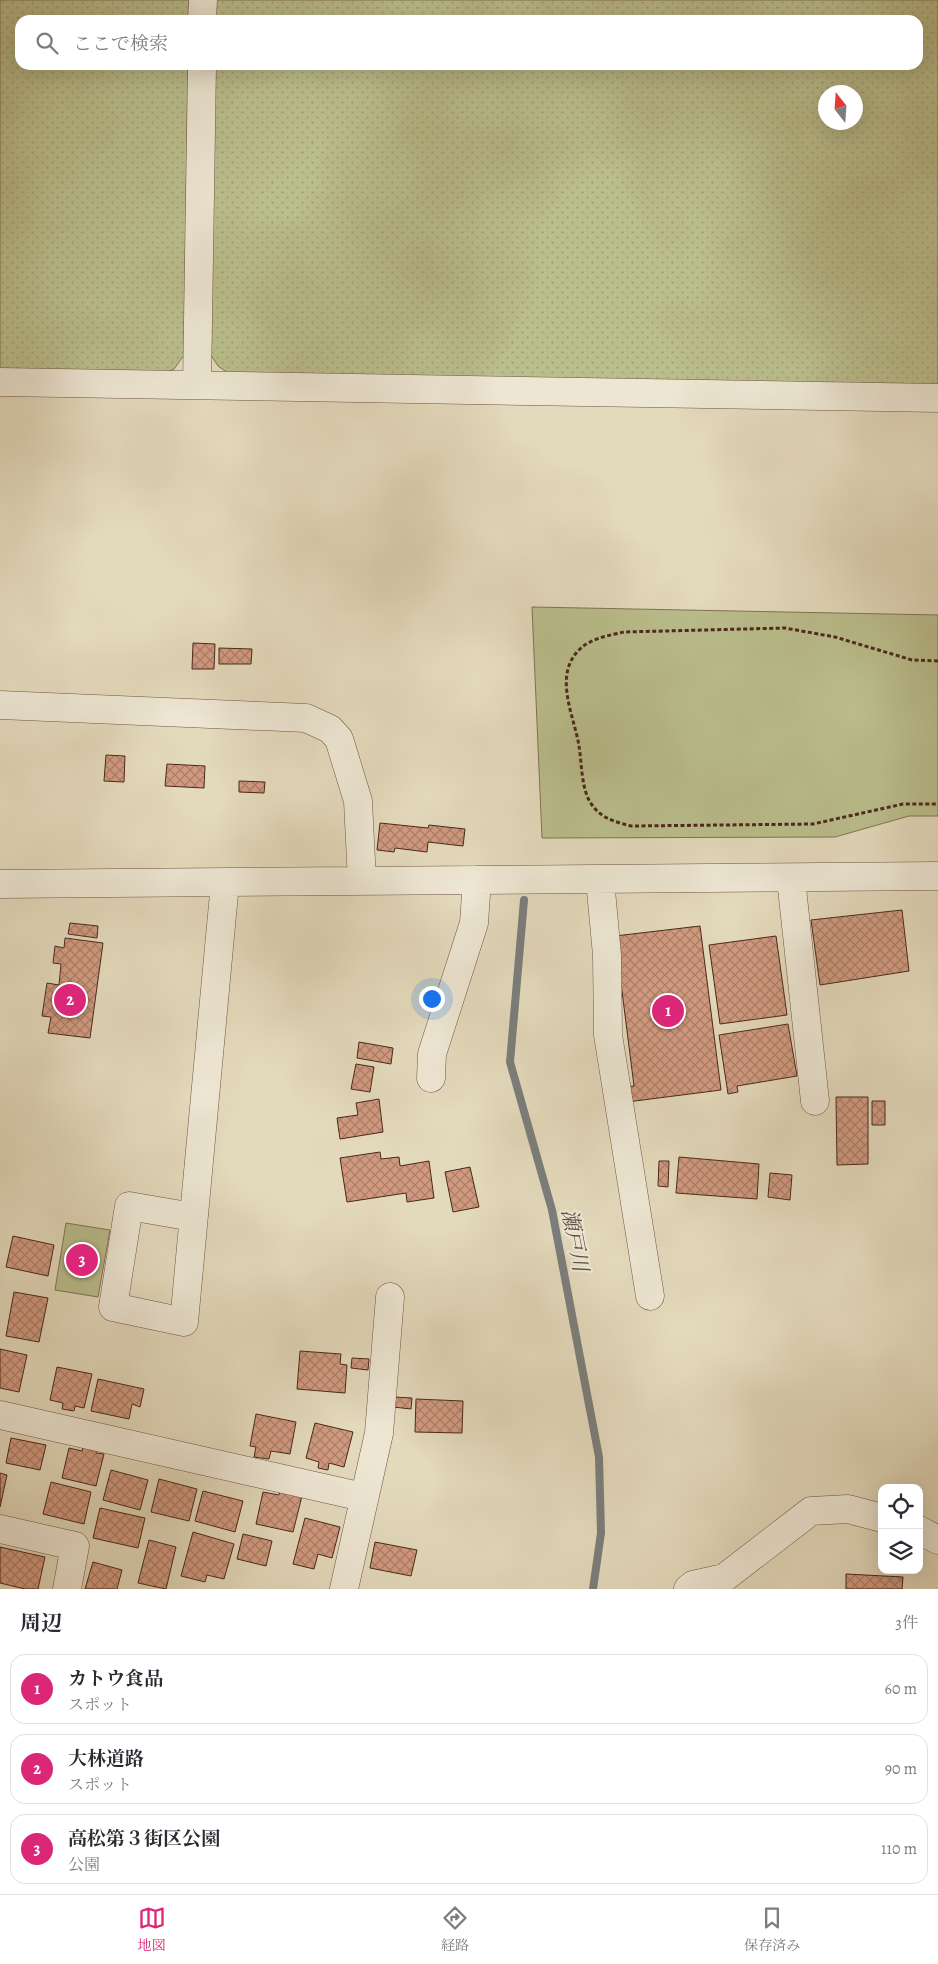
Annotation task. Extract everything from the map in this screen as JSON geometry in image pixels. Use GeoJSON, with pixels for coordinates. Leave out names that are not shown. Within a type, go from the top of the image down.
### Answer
{"type":"FeatureCollection","features":[{"type":"Feature","properties":{"kind":"street"},"geometry":{"type":"LineString","coordinates":[[202,15],[203,0]]}},
{"type":"Feature","properties":{"kind":"street"},"geometry":{"type":"LineString","coordinates":[[197,385],[202,70]]}},
{"type":"Feature","properties":{"kind":"street"},"geometry":{"type":"LineString","coordinates":[[0,382],[938,398]]}},
{"type":"Feature","properties":{"kind":"street"},"geometry":{"type":"LineString","coordinates":[[0,705],[306,718],[330,730],[339,739],[358,801],[362,881]]}},
{"type":"Feature","properties":{"kind":"street"},"geometry":{"type":"LineString","coordinates":[[0,884],[791,879],[938,876]]}},
{"type":"Feature","properties":{"kind":"street"},"geometry":{"type":"LineString","coordinates":[[791,879],[815,1101]]}},
{"type":"Feature","properties":{"kind":"street"},"geometry":{"type":"LineString","coordinates":[[431,1078],[432,1054],[474,922],[478,880]]}},
{"type":"Feature","properties":{"kind":"street"},"geometry":{"type":"LineString","coordinates":[[600,880],[607,955],[608,1035],[650,1296]]}},
{"type":"Feature","properties":{"kind":"street"},"geometry":{"type":"LineString","coordinates":[[193,1217],[225,882]]}},
{"type":"Feature","properties":{"kind":"street"},"geometry":{"type":"LineString","coordinates":[[344,1589],[363,1497],[379,1433],[390,1297]]}},
{"type":"Feature","properties":{"kind":"street"},"geometry":{"type":"LineString","coordinates":[[0,1415],[363,1497]]}},
{"type":"Feature","properties":{"kind":"street"},"geometry":{"type":"LineString","coordinates":[[688,1589],[693,1585],[724,1578],[811,1511],[848,1509],[878,1517]]}},
{"type":"Feature","properties":{"kind":"street"},"geometry":{"type":"LineString","coordinates":[[0,1529],[75,1546],[67,1589]]}},
{"type":"Feature","properties":{"kind":"street"},"geometry":{"type":"LineString","coordinates":[[923,1532],[938,1540]]}},
{"type":"Feature","properties":{"kind":"path"},"geometry":{"type":"LineString","coordinates":[[938,661],[912,660],[835,636],[785,628],[624,632],[601,637],[581,648],[568,669],[567,701],[579,744],[584,784],[591,804],[605,819],[631,826],[813,824],[903,804],[938,804]]}},
{"type":"Feature","properties":{"kind":"green space"},"geometry":{"type":"Polygon","coordinates":[[[0,0],[189,0],[188,15],[15,15],[15,70],[188,70],[184,355],[174,369],[152,378],[0,375],[0,0]]]}},
{"type":"Feature","properties":{"kind":"green space"},"geometry":{"type":"Polygon","coordinates":[[[214,0],[938,0],[938,391],[234,377],[218,366],[209,352],[213,70],[923,70],[923,15],[214,15],[214,0]]]}},
{"type":"Feature","properties":{"kind":"green space"},"geometry":{"type":"Polygon","coordinates":[[[532,607],[938,615],[938,816],[909,816],[835,837],[542,838],[532,607]]]}},
{"type":"Feature","properties":{"kind":"green space"},"geometry":{"type":"Polygon","coordinates":[[[66,1223],[110,1230],[98,1297],[55,1290],[66,1223]]]}},
{"type":"Feature","properties":{"kind":"building"},"geometry":{"type":"Polygon","coordinates":[[[193,643],[215,644],[214,669],[192,669],[193,643]]]}},
{"type":"Feature","properties":{"kind":"building"},"geometry":{"type":"Polygon","coordinates":[[[219,648],[252,649],[251,664],[219,664],[219,648]]]}},
{"type":"Feature","properties":{"kind":"building"},"geometry":{"type":"Polygon","coordinates":[[[106,755],[125,756],[124,782],[104,781],[106,755]]]}},
{"type":"Feature","properties":{"kind":"building"},"geometry":{"type":"Polygon","coordinates":[[[167,764],[205,766],[204,788],[165,786],[167,764]]]}},
{"type":"Feature","properties":{"kind":"building"},"geometry":{"type":"Polygon","coordinates":[[[239,781],[265,782],[264,793],[239,792],[239,781]]]}},
{"type":"Feature","properties":{"kind":"building"},"geometry":{"type":"Polygon","coordinates":[[[380,823],[428,828],[429,825],[465,829],[463,846],[428,842],[427,852],[395,848],[394,852],[377,850],[380,823]]]}},
{"type":"Feature","properties":{"kind":"building"},"geometry":{"type":"Polygon","coordinates":[[[902,910],[909,971],[820,985],[811,920],[902,910]]]}},
{"type":"Feature","properties":{"kind":"building"},"geometry":{"type":"Polygon","coordinates":[[[70,923],[98,926],[97,938],[68,934],[70,923]]]}},
{"type":"Feature","properties":{"kind":"building"},"geometry":{"type":"Polygon","coordinates":[[[700,926],[721,1090],[627,1102],[625,1087],[634,1086],[615,936],[700,926]]]}},
{"type":"Feature","properties":{"kind":"building"},"geometry":{"type":"Polygon","coordinates":[[[776,936],[787,1015],[720,1024],[709,945],[776,936]]]}},
{"type":"Feature","properties":{"kind":"building"},"geometry":{"type":"Polygon","coordinates":[[[65,938],[103,943],[90,1038],[48,1033],[51,1017],[42,1016],[47,983],[59,985],[61,964],[53,963],[55,946],[64,948],[65,938]]]}},
{"type":"Feature","properties":{"kind":"building"},"geometry":{"type":"Polygon","coordinates":[[[788,1024],[797,1076],[737,1086],[738,1092],[728,1094],[719,1035],[788,1024]]]}},
{"type":"Feature","properties":{"kind":"building"},"geometry":{"type":"Polygon","coordinates":[[[359,1042],[393,1048],[391,1064],[357,1058],[359,1042]]]}},
{"type":"Feature","properties":{"kind":"building"},"geometry":{"type":"Polygon","coordinates":[[[356,1064],[374,1067],[370,1092],[351,1089],[356,1064]]]}},
{"type":"Feature","properties":{"kind":"building"},"geometry":{"type":"Polygon","coordinates":[[[836,1097],[868,1097],[868,1164],[837,1165],[836,1097]]]}},
{"type":"Feature","properties":{"kind":"building"},"geometry":{"type":"Polygon","coordinates":[[[379,1099],[383,1132],[340,1139],[337,1118],[358,1115],[356,1103],[379,1099]]]}},
{"type":"Feature","properties":{"kind":"building"},"geometry":{"type":"Polygon","coordinates":[[[872,1101],[885,1101],[885,1125],[872,1125],[872,1101]]]}},
{"type":"Feature","properties":{"kind":"building"},"geometry":{"type":"Polygon","coordinates":[[[380,1152],[381,1159],[399,1157],[400,1166],[429,1161],[434,1198],[407,1202],[406,1193],[347,1202],[340,1158],[380,1152]]]}},
{"type":"Feature","properties":{"kind":"building"},"geometry":{"type":"Polygon","coordinates":[[[679,1157],[759,1164],[757,1199],[676,1193],[679,1157]]]}},
{"type":"Feature","properties":{"kind":"building"},"geometry":{"type":"Polygon","coordinates":[[[659,1161],[669,1161],[668,1187],[658,1186],[659,1161]]]}},
{"type":"Feature","properties":{"kind":"building"},"geometry":{"type":"Polygon","coordinates":[[[470,1167],[479,1207],[453,1212],[445,1172],[470,1167]]]}},
{"type":"Feature","properties":{"kind":"building"},"geometry":{"type":"Polygon","coordinates":[[[770,1173],[792,1175],[790,1200],[768,1197],[770,1173]]]}},
{"type":"Feature","properties":{"kind":"building"},"geometry":{"type":"Polygon","coordinates":[[[13,1236],[54,1245],[48,1276],[6,1267],[13,1236]]]}},
{"type":"Feature","properties":{"kind":"building"},"geometry":{"type":"Polygon","coordinates":[[[14,1292],[48,1298],[39,1342],[6,1336],[14,1292]]]}},
{"type":"Feature","properties":{"kind":"building"},"geometry":{"type":"Polygon","coordinates":[[[0,1349],[27,1355],[19,1392],[0,1388],[0,1349]]]}},
{"type":"Feature","properties":{"kind":"building"},"geometry":{"type":"Polygon","coordinates":[[[300,1351],[341,1354],[340,1364],[347,1365],[345,1393],[297,1389],[300,1351]]]}},
{"type":"Feature","properties":{"kind":"building"},"geometry":{"type":"Polygon","coordinates":[[[352,1358],[369,1359],[368,1370],[351,1368],[352,1358]]]}},
{"type":"Feature","properties":{"kind":"building"},"geometry":{"type":"Polygon","coordinates":[[[57,1367],[92,1374],[84,1408],[75,1406],[74,1411],[62,1409],[63,1403],[50,1400],[57,1367]]]}},
{"type":"Feature","properties":{"kind":"building"},"geometry":{"type":"Polygon","coordinates":[[[98,1379],[144,1389],[140,1407],[132,1404],[129,1419],[91,1411],[98,1379]]]}},
{"type":"Feature","properties":{"kind":"building"},"geometry":{"type":"Polygon","coordinates":[[[394,1397],[412,1398],[411,1409],[393,1407],[394,1397]]]}},
{"type":"Feature","properties":{"kind":"building"},"geometry":{"type":"Polygon","coordinates":[[[416,1399],[463,1401],[462,1433],[415,1432],[416,1399]]]}},
{"type":"Feature","properties":{"kind":"building"},"geometry":{"type":"Polygon","coordinates":[[[256,1414],[296,1422],[290,1454],[271,1451],[269,1459],[254,1457],[256,1447],[250,1446],[256,1414]]]}},
{"type":"Feature","properties":{"kind":"building"},"geometry":{"type":"Polygon","coordinates":[[[315,1423],[353,1432],[344,1467],[329,1463],[328,1470],[318,1468],[319,1462],[306,1458],[315,1423]]]}},
{"type":"Feature","properties":{"kind":"building"},"geometry":{"type":"Polygon","coordinates":[[[11,1438],[46,1445],[40,1470],[6,1463],[11,1438]]]}},
{"type":"Feature","properties":{"kind":"building"},"geometry":{"type":"Polygon","coordinates":[[[84,1443],[97,1446],[96,1453],[104,1454],[96,1486],[62,1478],[69,1448],[82,1451],[84,1443]]]}},
{"type":"Feature","properties":{"kind":"building"},"geometry":{"type":"Polygon","coordinates":[[[111,1470],[148,1480],[140,1510],[103,1500],[111,1470]]]}},
{"type":"Feature","properties":{"kind":"building"},"geometry":{"type":"Polygon","coordinates":[[[0,1473],[7,1475],[0,1507],[0,1473]]]}},
{"type":"Feature","properties":{"kind":"building"},"geometry":{"type":"Polygon","coordinates":[[[159,1479],[197,1489],[189,1521],[151,1512],[159,1479]]]}},
{"type":"Feature","properties":{"kind":"building"},"geometry":{"type":"Polygon","coordinates":[[[51,1482],[91,1492],[84,1524],[43,1514],[51,1482]]]}},
{"type":"Feature","properties":{"kind":"building"},"geometry":{"type":"Polygon","coordinates":[[[203,1491],[243,1501],[235,1532],[195,1521],[203,1491]]]}},
{"type":"Feature","properties":{"kind":"building"},"geometry":{"type":"Polygon","coordinates":[[[280,1491],[302,1496],[293,1532],[256,1524],[263,1492],[279,1495],[280,1491]]]}},
{"type":"Feature","properties":{"kind":"building"},"geometry":{"type":"Polygon","coordinates":[[[100,1508],[145,1518],[138,1548],[93,1538],[100,1508]]]}},
{"type":"Feature","properties":{"kind":"building"},"geometry":{"type":"Polygon","coordinates":[[[305,1518],[340,1527],[332,1558],[318,1554],[314,1569],[293,1564],[305,1518]]]}},
{"type":"Feature","properties":{"kind":"building"},"geometry":{"type":"Polygon","coordinates":[[[193,1532],[234,1544],[224,1579],[207,1575],[205,1582],[181,1576],[193,1532]]]}},
{"type":"Feature","properties":{"kind":"building"},"geometry":{"type":"Polygon","coordinates":[[[243,1534],[272,1541],[266,1566],[237,1559],[243,1534]]]}},
{"type":"Feature","properties":{"kind":"building"},"geometry":{"type":"Polygon","coordinates":[[[149,1540],[176,1547],[166,1589],[138,1583],[149,1540]]]}},
{"type":"Feature","properties":{"kind":"building"},"geometry":{"type":"Polygon","coordinates":[[[375,1542],[417,1550],[411,1576],[370,1568],[375,1542]]]}},
{"type":"Feature","properties":{"kind":"building"},"geometry":{"type":"Polygon","coordinates":[[[0,1547],[45,1557],[38,1589],[25,1589],[0,1583],[0,1547]]]}},
{"type":"Feature","properties":{"kind":"building"},"geometry":{"type":"Polygon","coordinates":[[[93,1562],[122,1570],[117,1589],[85,1589],[93,1562]]]}},
{"type":"Feature","properties":{"kind":"building"},"geometry":{"type":"Polygon","coordinates":[[[846,1574],[903,1577],[902,1589],[846,1589],[846,1574]]]}},
{"type":"Feature","properties":{"kind":"waterway","name":"瀬戸川"},"geometry":{"type":"LineString","coordinates":[[524,900],[510,1062],[552,1210],[599,1457],[601,1533],[593,1589]]}},
{"type":"Feature","properties":{"kind":"place","name":"大林道路"},"geometry":{"type":"Point","coordinates":[70,1000]}},
{"type":"Feature","properties":{"kind":"place","name":"カトウ食品"},"geometry":{"type":"Point","coordinates":[668,1011]}},
{"type":"Feature","properties":{"kind":"place","name":"高松第３街区公園"},"geometry":{"type":"Point","coordinates":[82,1260]}}]}
